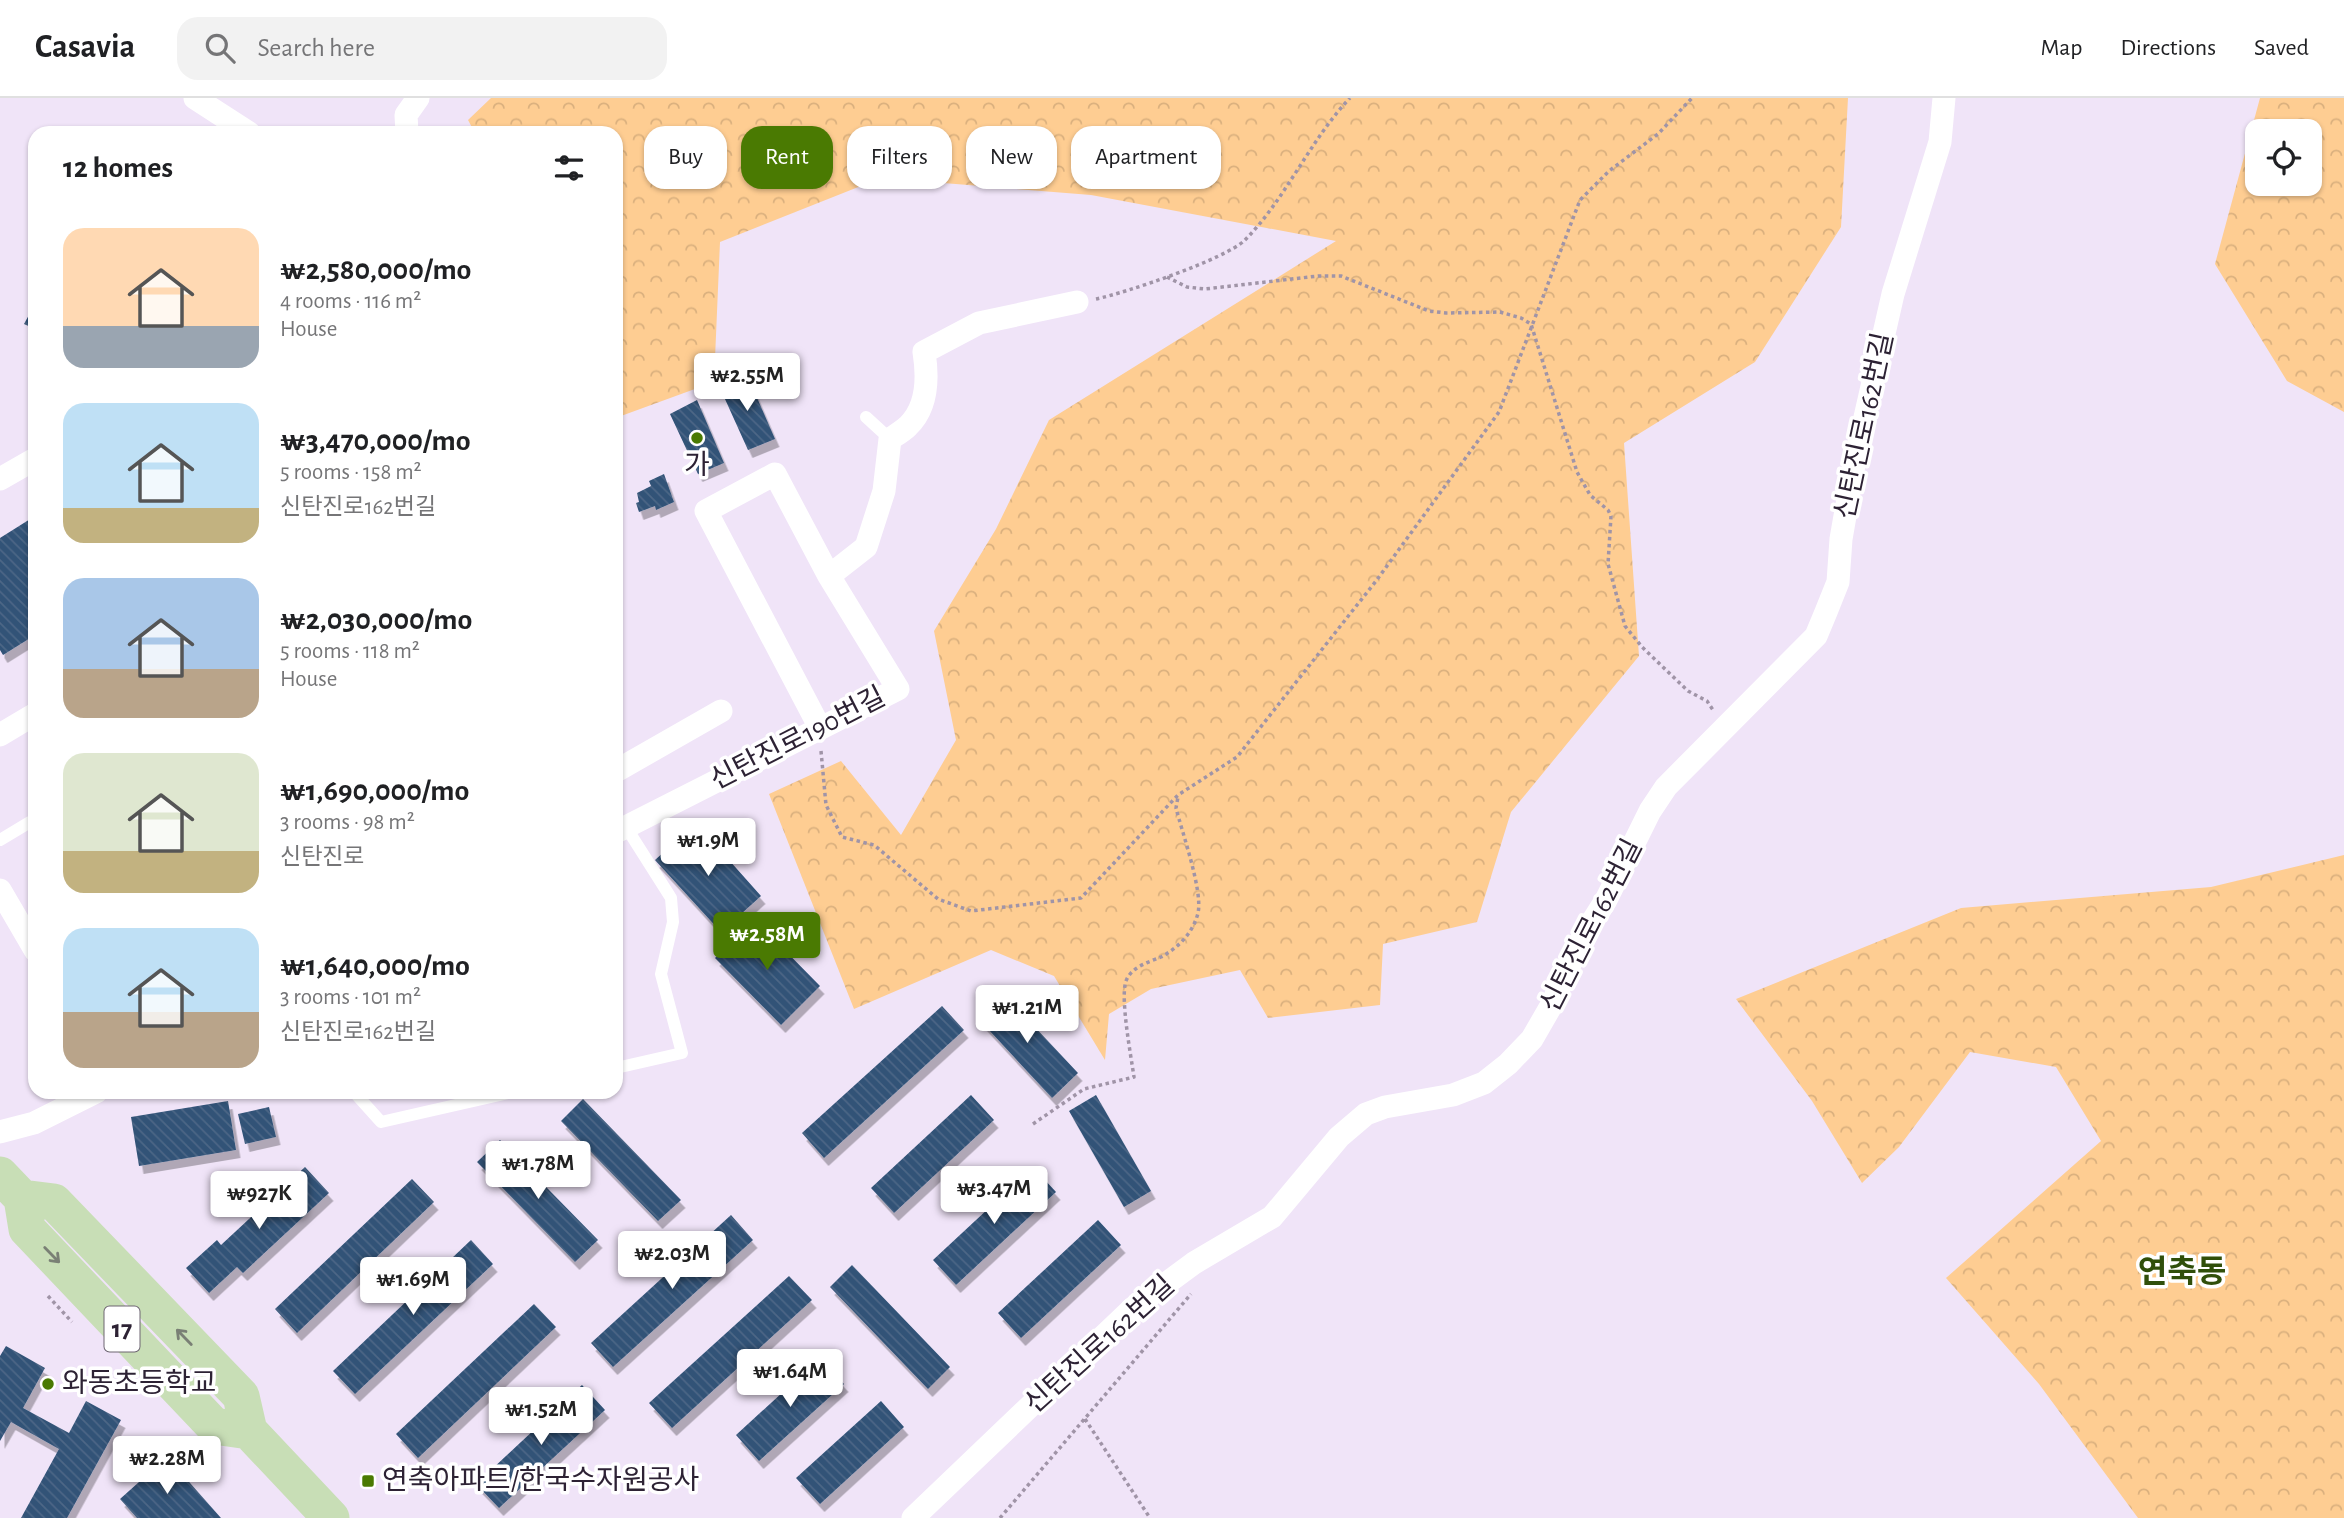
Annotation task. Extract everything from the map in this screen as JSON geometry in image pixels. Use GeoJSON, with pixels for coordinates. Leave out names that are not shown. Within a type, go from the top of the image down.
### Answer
{"type":"FeatureCollection","features":[{"type":"Feature","properties":{"kind":"main road","name":"17"},"geometry":{"type":"LineString","coordinates":[[11,1186],[54,1202],[241,1396],[249,1431],[331,1518]]}},
{"type":"Feature","properties":{"kind":"street"},"geometry":{"type":"LineString","coordinates":[[195,98],[238,126]]}},
{"type":"Feature","properties":{"kind":"street"},"geometry":{"type":"LineString","coordinates":[[407,126],[406,115],[418,98]]}},
{"type":"Feature","properties":{"kind":"street","name":"신탄진로162번길"},"geometry":{"type":"LineString","coordinates":[[913,1518],[1133,1308],[1194,1263],[1272,1217],[1339,1137],[1366,1114],[1385,1107],[1453,1095],[1484,1083],[1508,1065],[1532,1039],[1551,1006],[1582,938],[1606,900],[1650,811],[1666,787],[1816,636],[1838,582],[1841,539],[1853,470],[1893,294],[1940,142],[1944,98]]}},
{"type":"Feature","properties":{"kind":"street"},"geometry":{"type":"LineString","coordinates":[[820,728],[706,511],[775,474],[829,576],[866,547],[884,491],[890,439],[909,426],[925,396],[927,374],[924,352],[979,323],[1077,302]]}},
{"type":"Feature","properties":{"kind":"street"},"geometry":{"type":"LineString","coordinates":[[0,480],[28,463]]}},
{"type":"Feature","properties":{"kind":"street","name":"신탄진로190번길"},"geometry":{"type":"LineString","coordinates":[[623,828],[898,689],[829,576]]}},
{"type":"Feature","properties":{"kind":"street"},"geometry":{"type":"LineString","coordinates":[[623,767],[721,711]]}},
{"type":"Feature","properties":{"kind":"street"},"geometry":{"type":"LineString","coordinates":[[0,735],[28,718]]}},
{"type":"Feature","properties":{"kind":"street"},"geometry":{"type":"LineString","coordinates":[[0,890],[28,938]]}},
{"type":"Feature","properties":{"kind":"street"},"geometry":{"type":"LineString","coordinates":[[0,1132],[34,1123],[82,1099]]}},
{"type":"Feature","properties":{"kind":"lane"},"geometry":{"type":"LineString","coordinates":[[866,416],[890,439]]}},
{"type":"Feature","properties":{"kind":"lane"},"geometry":{"type":"LineString","coordinates":[[0,840],[28,823]]}},
{"type":"Feature","properties":{"kind":"lane"},"geometry":{"type":"LineString","coordinates":[[623,832],[671,898],[673,922],[661,974],[682,1053],[623,1066]]}},
{"type":"Feature","properties":{"kind":"lane"},"geometry":{"type":"LineString","coordinates":[[360,1099],[381,1122],[482,1099]]}},
{"type":"Feature","properties":{"kind":"path"},"geometry":{"type":"LineString","coordinates":[[1077,302],[1107,297],[1167,277],[1226,253],[1245,241],[1350,98]]}},
{"type":"Feature","properties":{"kind":"path"},"geometry":{"type":"LineString","coordinates":[[820,728],[826,805],[842,837],[874,845],[938,899],[971,911],[1081,898],[1178,794],[1237,757],[1376,582],[1499,412],[1580,200],[1609,171],[1658,134],[1692,98]]}},
{"type":"Feature","properties":{"kind":"path"},"geometry":{"type":"LineString","coordinates":[[1167,277],[1187,287],[1205,289],[1318,276],[1341,276],[1429,311],[1500,312],[1531,324],[1577,472],[1590,495],[1611,516],[1608,564],[1625,626],[1642,647],[1688,691],[1707,701],[1717,714],[1730,721]]}},
{"type":"Feature","properties":{"kind":"path"},"geometry":{"type":"LineString","coordinates":[[1033,1124],[1084,1088],[1134,1077],[1125,999],[1127,979],[1137,968],[1170,952],[1180,944],[1192,928],[1198,912],[1197,890],[1176,808],[1178,794]]}},
{"type":"Feature","properties":{"kind":"path"},"geometry":{"type":"LineString","coordinates":[[1000,1518],[1197,1287]]}},
{"type":"Feature","properties":{"kind":"path"},"geometry":{"type":"LineString","coordinates":[[48,1296],[72,1322]]}},
{"type":"Feature","properties":{"kind":"path"},"geometry":{"type":"LineString","coordinates":[[1085,1419],[1150,1518]]}},
{"type":"Feature","properties":{"kind":"green space"},"geometry":{"type":"Polygon","coordinates":[[[491,98],[1848,98],[1841,227],[1755,362],[1624,443],[1639,656],[1511,812],[1477,922],[1383,944],[1380,1005],[1268,1018],[1240,970],[1151,989],[1109,1014],[1105,1060],[1054,976],[991,950],[854,1009],[769,794],[841,761],[901,835],[956,740],[934,631],[996,529],[1049,420],[1336,241],[1091,195],[1017,189],[1057,189],[1057,126],[966,126],[966,185],[952,184],[952,126],[847,126],[847,189],[853,189],[720,242],[714,382],[623,415],[623,126],[471,126],[468,120],[491,98]]]}},
{"type":"Feature","properties":{"kind":"green space"},"geometry":{"type":"Polygon","coordinates":[[[2260,98],[2344,98],[2344,412],[2287,381],[2215,264],[2245,153],[2245,196],[2322,196],[2322,119],[2254,119],[2260,98]]]}},
{"type":"Feature","properties":{"kind":"green space"},"geometry":{"type":"Polygon","coordinates":[[[2344,855],[2344,1518],[2138,1518],[2039,1384],[1946,1278],[2101,1141],[2056,1067],[1970,1052],[1899,1147],[1862,1183],[1812,1101],[1736,999],[1961,908],[2211,887],[2344,855]]]}},
{"type":"Feature","properties":{"kind":"building"},"geometry":{"type":"Polygon","coordinates":[[[747,375],[775,439],[748,450],[720,388],[747,375]]]}},
{"type":"Feature","properties":{"kind":"building","name":"가"},"geometry":{"type":"Polygon","coordinates":[[[697,400],[724,463],[698,474],[670,414],[697,400]]]}},
{"type":"Feature","properties":{"kind":"building"},"geometry":{"type":"Polygon","coordinates":[[[664,474],[674,502],[656,510],[655,506],[639,512],[637,493],[651,486],[649,481],[664,474]]]}},
{"type":"Feature","properties":{"kind":"building"},"geometry":{"type":"Polygon","coordinates":[[[28,520],[28,639],[3,655],[0,650],[0,538],[28,520]]]}},
{"type":"Feature","properties":{"kind":"building"},"geometry":{"type":"Polygon","coordinates":[[[696,823],[761,896],[721,932],[655,860],[696,823]]]}},
{"type":"Feature","properties":{"kind":"building"},"geometry":{"type":"Polygon","coordinates":[[[754,919],[820,986],[781,1025],[715,958],[754,919]]]}},
{"type":"Feature","properties":{"kind":"building"},"geometry":{"type":"Polygon","coordinates":[[[1002,992],[1078,1073],[1052,1098],[976,1016],[1002,992]]]}},
{"type":"Feature","properties":{"kind":"building"},"geometry":{"type":"Polygon","coordinates":[[[942,1006],[964,1030],[824,1158],[802,1133],[942,1006]]]}},
{"type":"Feature","properties":{"kind":"building"},"geometry":{"type":"Polygon","coordinates":[[[971,1095],[994,1120],[894,1213],[871,1188],[971,1095]]]}},
{"type":"Feature","properties":{"kind":"building"},"geometry":{"type":"Polygon","coordinates":[[[1096,1095],[1151,1191],[1124,1207],[1069,1111],[1096,1095]]]}},
{"type":"Feature","properties":{"kind":"building"},"geometry":{"type":"Polygon","coordinates":[[[583,1099],[681,1200],[658,1221],[561,1121],[583,1099]]]}},
{"type":"Feature","properties":{"kind":"building"},"geometry":{"type":"Polygon","coordinates":[[[228,1101],[236,1150],[139,1166],[131,1117],[228,1101]]]}},
{"type":"Feature","properties":{"kind":"building"},"geometry":{"type":"Polygon","coordinates":[[[269,1107],[276,1137],[245,1144],[238,1114],[269,1107]]]}},
{"type":"Feature","properties":{"kind":"building"},"geometry":{"type":"Polygon","coordinates":[[[500,1140],[598,1240],[575,1262],[477,1162],[500,1140]]]}},
{"type":"Feature","properties":{"kind":"building"},"geometry":{"type":"Polygon","coordinates":[[[305,1167],[329,1193],[243,1273],[237,1267],[209,1293],[186,1268],[217,1240],[221,1245],[305,1167]]]}},
{"type":"Feature","properties":{"kind":"building"},"geometry":{"type":"Polygon","coordinates":[[[1033,1167],[1056,1192],[956,1285],[933,1260],[1033,1167]]]}},
{"type":"Feature","properties":{"kind":"building"},"geometry":{"type":"Polygon","coordinates":[[[412,1179],[434,1202],[297,1333],[275,1309],[412,1179]]]}},
{"type":"Feature","properties":{"kind":"building"},"geometry":{"type":"Polygon","coordinates":[[[731,1215],[753,1240],[613,1367],[591,1343],[731,1215]]]}},
{"type":"Feature","properties":{"kind":"building"},"geometry":{"type":"Polygon","coordinates":[[[1098,1220],[1121,1245],[1021,1338],[998,1313],[1098,1220]]]}},
{"type":"Feature","properties":{"kind":"building"},"geometry":{"type":"Polygon","coordinates":[[[471,1240],[493,1264],[355,1394],[333,1371],[471,1240]]]}},
{"type":"Feature","properties":{"kind":"building"},"geometry":{"type":"Polygon","coordinates":[[[852,1265],[950,1367],[928,1389],[830,1287],[852,1265]]]}},
{"type":"Feature","properties":{"kind":"building"},"geometry":{"type":"Polygon","coordinates":[[[789,1276],[812,1300],[672,1428],[649,1403],[789,1276]]]}},
{"type":"Feature","properties":{"kind":"building"},"geometry":{"type":"Polygon","coordinates":[[[534,1304],[556,1327],[418,1458],[396,1434],[534,1304]]]}},
{"type":"Feature","properties":{"kind":"building"},"geometry":{"type":"Polygon","coordinates":[[[6,1346],[45,1368],[23,1408],[69,1433],[86,1401],[121,1420],[67,1518],[21,1518],[59,1449],[11,1422],[0,1441],[0,1356],[6,1346]]]}},
{"type":"Feature","properties":{"kind":"building"},"geometry":{"type":"Polygon","coordinates":[[[820,1358],[844,1384],[759,1461],[736,1435],[820,1358]]]}},
{"type":"Feature","properties":{"kind":"building"},"geometry":{"type":"Polygon","coordinates":[[[582,1385],[605,1410],[499,1508],[476,1484],[582,1385]]]}},
{"type":"Feature","properties":{"kind":"building"},"geometry":{"type":"Polygon","coordinates":[[[881,1401],[904,1427],[820,1504],[796,1478],[881,1401]]]}},
{"type":"Feature","properties":{"kind":"building"},"geometry":{"type":"Polygon","coordinates":[[[167,1457],[221,1518],[137,1518],[120,1499],[167,1457]]]}},
{"type":"Feature","properties":{"kind":"place","name":"가"},"geometry":{"type":"Point","coordinates":[697,438]}},
{"type":"Feature","properties":{"kind":"place","name":"와동초등학교"},"geometry":{"type":"Point","coordinates":[48,1384]}},
{"type":"Feature","properties":{"kind":"place","name":"연축아파트/한국수자원공사"},"geometry":{"type":"Point","coordinates":[368,1481]}},
{"type":"Feature","properties":{"kind":"district","name":"연축동"},"geometry":{"type":"Point","coordinates":[2182,1272]}}]}
